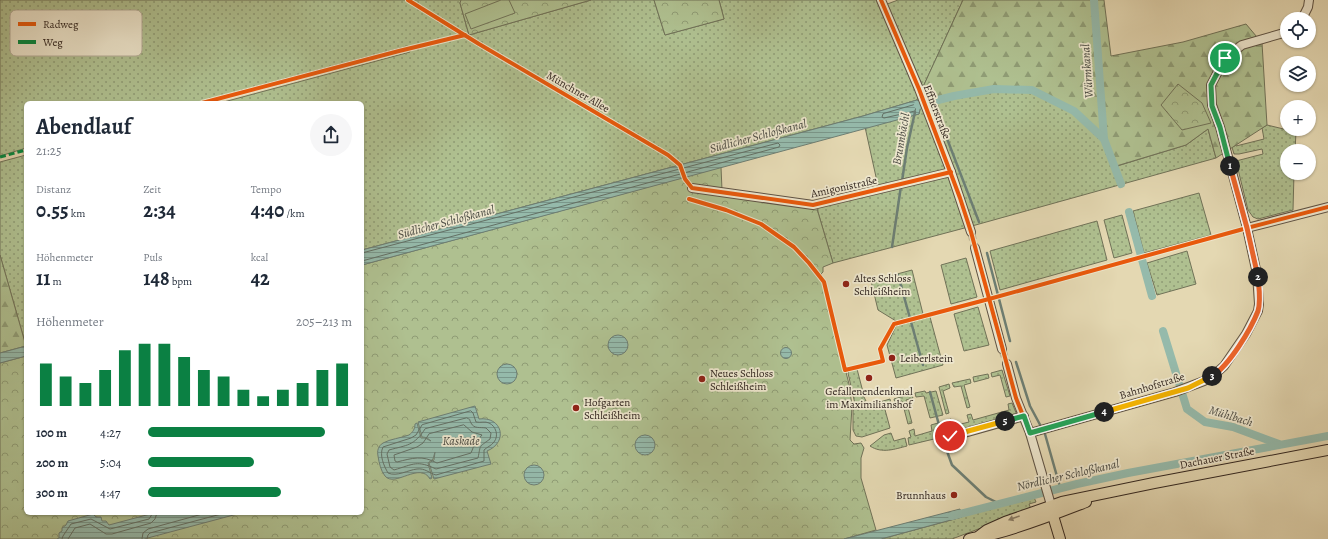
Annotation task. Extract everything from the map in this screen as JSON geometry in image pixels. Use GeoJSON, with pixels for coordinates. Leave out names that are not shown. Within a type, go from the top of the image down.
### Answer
{"type":"FeatureCollection","features":[{"type":"Feature","properties":{"kind":"main road","name":"Dachauer Straße"},"geometry":{"type":"LineString","coordinates":[[976,538],[988,536],[1050,505],[1154,483],[1328,450]]}},
{"type":"Feature","properties":{"kind":"main road"},"geometry":{"type":"LineString","coordinates":[[1050,505],[1060,539]]}},
{"type":"Feature","properties":{"kind":"street","name":"Effnerstraße"},"geometry":{"type":"LineString","coordinates":[[881,0],[922,96],[951,172],[971,232]]}},
{"type":"Feature","properties":{"kind":"street"},"geometry":{"type":"LineString","coordinates":[[1306,12],[1309,0]]}},
{"type":"Feature","properties":{"kind":"street","name":"Bahnhofstraße"},"geometry":{"type":"LineString","coordinates":[[1034,432],[1175,392],[1204,381],[1224,366],[1246,334],[1258,311],[1257,274],[1247,228],[1220,127],[1212,106],[1211,85],[1225,58],[1242,45],[1280,34]]}},
{"type":"Feature","properties":{"kind":"street","name":"Amigonistraße"},"geometry":{"type":"LineString","coordinates":[[692,188],[813,205],[951,172]]}},
{"type":"Feature","properties":{"kind":"street"},"geometry":{"type":"LineString","coordinates":[[1247,228],[1328,207]]}},
{"type":"Feature","properties":{"kind":"street"},"geometry":{"type":"LineString","coordinates":[[975,248],[1002,349]]}},
{"type":"Feature","properties":{"kind":"street"},"geometry":{"type":"LineString","coordinates":[[1006,364],[1016,398],[1024,416],[1034,432],[1050,505]]}},
{"type":"Feature","properties":{"kind":"street"},"geometry":{"type":"LineString","coordinates":[[950,436],[1024,416]]}},
{"type":"Feature","properties":{"kind":"green space"},"geometry":{"type":"Polygon","coordinates":[[[0,0],[461,0],[460,3],[469,35],[591,0],[654,0],[665,35],[724,19],[719,0],[879,0],[882,6],[898,0],[963,0],[917,100],[863,116],[364,249],[364,101],[227,101],[410,52],[408,46],[202,101],[24,101],[24,149],[0,156],[0,0]]]}},
{"type":"Feature","properties":{"kind":"green space"},"geometry":{"type":"Polygon","coordinates":[[[461,0],[591,0],[469,35],[460,3],[461,0]]]}},
{"type":"Feature","properties":{"kind":"green space"},"geometry":{"type":"Polygon","coordinates":[[[501,0],[509,0],[515,13],[471,29],[465,14],[501,0]]]}},
{"type":"Feature","properties":{"kind":"green space"},"geometry":{"type":"Polygon","coordinates":[[[654,0],[719,0],[724,19],[665,35],[654,0]]]}},
{"type":"Feature","properties":{"kind":"green space"},"geometry":{"type":"Polygon","coordinates":[[[963,0],[1104,0],[1111,56],[1183,42],[1246,24],[1262,43],[1267,125],[1216,158],[1208,129],[1186,145],[1113,167],[1104,139],[1074,111],[1032,90],[994,89],[954,96],[921,105],[917,100],[963,0]]]}},
{"type":"Feature","properties":{"kind":"green space"},"geometry":{"type":"Polygon","coordinates":[[[1178,84],[1202,103],[1211,123],[1182,130],[1161,105],[1178,84]]]}},
{"type":"Feature","properties":{"kind":"green space"},"geometry":{"type":"Polygon","coordinates":[[[994,89],[1032,90],[1074,111],[1104,139],[1114,167],[1186,145],[1208,129],[1216,158],[833,263],[815,202],[878,186],[865,127],[919,114],[921,105],[954,96],[994,89]]]}},
{"type":"Feature","properties":{"kind":"green space"},"geometry":{"type":"Polygon","coordinates":[[[1267,125],[1280,128],[1280,136],[1296,136],[1295,144],[1280,144],[1280,180],[1294,180],[1293,210],[1258,219],[1253,217],[1248,210],[1236,161],[1263,154],[1262,149],[1234,154],[1226,127],[1231,126],[1236,146],[1264,139],[1262,128],[1267,125]]]}},
{"type":"Feature","properties":{"kind":"green space"},"geometry":{"type":"Polygon","coordinates":[[[24,156],[24,339],[0,255],[0,162],[24,156]]]}},
{"type":"Feature","properties":{"kind":"green space"},"geometry":{"type":"Polygon","coordinates":[[[721,167],[722,190],[815,202],[833,263],[823,267],[823,272],[821,274],[849,384],[852,406],[850,440],[854,444],[861,443],[864,448],[861,458],[861,478],[876,530],[844,539],[0,539],[0,363],[24,357],[24,515],[364,515],[364,264],[721,167]]]}},
{"type":"Feature","properties":{"kind":"green space"},"geometry":{"type":"Polygon","coordinates":[[[1199,193],[1211,235],[1144,253],[1133,211],[1199,193]]]}},
{"type":"Feature","properties":{"kind":"green space"},"geometry":{"type":"Polygon","coordinates":[[[1122,215],[1132,253],[1114,258],[1104,220],[1122,215]]]}},
{"type":"Feature","properties":{"kind":"green space"},"geometry":{"type":"Polygon","coordinates":[[[1097,221],[1107,260],[1000,290],[990,251],[1097,221]]]}},
{"type":"Feature","properties":{"kind":"green space"},"geometry":{"type":"Polygon","coordinates":[[[1187,251],[1196,284],[1157,295],[1147,263],[1187,251]]]}},
{"type":"Feature","properties":{"kind":"green space"},"geometry":{"type":"Polygon","coordinates":[[[0,255],[24,339],[24,347],[0,353],[0,255]]]}},
{"type":"Feature","properties":{"kind":"green space"},"geometry":{"type":"Polygon","coordinates":[[[966,258],[977,297],[951,304],[941,265],[966,258]]]}},
{"type":"Feature","properties":{"kind":"green space"},"geometry":{"type":"Polygon","coordinates":[[[912,270],[923,314],[896,321],[878,310],[871,281],[912,270]]]}},
{"type":"Feature","properties":{"kind":"green space"},"geometry":{"type":"Polygon","coordinates":[[[978,307],[989,345],[964,351],[954,314],[978,307]]]}},
{"type":"Feature","properties":{"kind":"green space"},"geometry":{"type":"Polygon","coordinates":[[[930,317],[943,365],[896,378],[887,345],[896,326],[930,317]]]}},
{"type":"Feature","properties":{"kind":"green space"},"geometry":{"type":"Polygon","coordinates":[[[857,369],[863,392],[861,394],[866,401],[855,404],[848,373],[857,369]]]}},
{"type":"Feature","properties":{"kind":"green space"},"geometry":{"type":"Polygon","coordinates":[[[1002,370],[1010,396],[1006,397],[1000,375],[992,377],[991,373],[1002,370]]]}},
{"type":"Feature","properties":{"kind":"green space"},"geometry":{"type":"Polygon","coordinates":[[[988,374],[989,378],[974,382],[973,377],[988,374]]]}},
{"type":"Feature","properties":{"kind":"green space"},"geometry":{"type":"Polygon","coordinates":[[[970,379],[971,383],[964,385],[970,407],[967,408],[961,386],[954,387],[952,383],[970,379]]]}},
{"type":"Feature","properties":{"kind":"green space"},"geometry":{"type":"Polygon","coordinates":[[[949,384],[950,388],[943,391],[949,413],[946,414],[939,387],[949,384]]]}},
{"type":"Feature","properties":{"kind":"green space"},"geometry":{"type":"Polygon","coordinates":[[[925,391],[926,393],[936,391],[943,415],[930,418],[924,396],[916,397],[915,393],[925,391]]]}},
{"type":"Feature","properties":{"kind":"green space"},"geometry":{"type":"Polygon","coordinates":[[[911,394],[913,398],[906,400],[912,423],[908,424],[902,401],[895,403],[894,399],[911,394]]]}},
{"type":"Feature","properties":{"kind":"green space"},"geometry":{"type":"Polygon","coordinates":[[[890,399],[891,404],[884,406],[890,428],[862,437],[856,436],[853,430],[853,410],[890,399]]]}},
{"type":"Feature","properties":{"kind":"green space"},"geometry":{"type":"Polygon","coordinates":[[[1012,403],[1017,415],[951,433],[948,420],[951,419],[953,426],[969,422],[967,415],[971,414],[973,420],[1009,410],[1008,404],[1012,403]]]}},
{"type":"Feature","properties":{"kind":"green space"},"geometry":{"type":"Polygon","coordinates":[[[945,421],[948,434],[947,438],[934,439],[909,445],[908,438],[911,437],[909,431],[914,429],[915,436],[932,431],[931,425],[945,421]]]}},
{"type":"Feature","properties":{"kind":"green space"},"geometry":{"type":"Polygon","coordinates":[[[891,433],[894,441],[905,438],[907,446],[879,450],[870,446],[884,435],[891,433]]]}},
{"type":"Feature","properties":{"kind":"green space"},"geometry":{"type":"Polygon","coordinates":[[[1033,495],[1036,502],[1029,504],[1031,509],[952,539],[881,539],[962,517],[961,513],[1033,495]]]}},
{"type":"Feature","properties":{"kind":"water"},"geometry":{"type":"Polygon","coordinates":[[[917,100],[921,105],[919,114],[364,264],[364,249],[863,116],[917,100]]]}},
{"type":"Feature","properties":{"kind":"water"},"geometry":{"type":"Polygon","coordinates":[[[618,335],[625,338],[628,345],[625,352],[618,355],[611,352],[608,345],[611,338],[618,335]]]}},
{"type":"Feature","properties":{"kind":"water"},"geometry":{"type":"Polygon","coordinates":[[[24,347],[24,357],[0,363],[0,353],[24,347]]]}},
{"type":"Feature","properties":{"kind":"water"},"geometry":{"type":"Polygon","coordinates":[[[784,348],[788,348],[790,349],[790,357],[784,358],[781,355],[781,351],[784,348]]]}},
{"type":"Feature","properties":{"kind":"water"},"geometry":{"type":"Polygon","coordinates":[[[507,364],[514,367],[517,374],[514,381],[507,384],[500,381],[497,374],[500,367],[507,364]]]}},
{"type":"Feature","properties":{"kind":"water","name":"Kaskade"},"geometry":{"type":"Polygon","coordinates":[[[475,406],[479,419],[493,421],[500,430],[498,442],[494,447],[487,451],[491,464],[434,479],[429,463],[434,460],[435,452],[433,459],[428,463],[432,478],[430,479],[426,474],[414,473],[395,479],[389,479],[382,472],[378,454],[378,449],[381,444],[389,440],[409,435],[413,432],[415,424],[417,423],[421,438],[431,441],[425,437],[422,437],[418,422],[475,406]]]}},
{"type":"Feature","properties":{"kind":"water"},"geometry":{"type":"Polygon","coordinates":[[[645,435],[652,438],[655,445],[652,452],[645,455],[638,452],[635,445],[638,438],[645,435]]]}},
{"type":"Feature","properties":{"kind":"water"},"geometry":{"type":"Polygon","coordinates":[[[534,465],[541,468],[544,475],[541,482],[534,485],[527,482],[524,475],[527,468],[534,465]]]}},
{"type":"Feature","properties":{"kind":"water"},"geometry":{"type":"Polygon","coordinates":[[[960,509],[962,517],[881,539],[844,539],[960,509]]]}},
{"type":"Feature","properties":{"kind":"water"},"geometry":{"type":"Polygon","coordinates":[[[89,515],[101,517],[102,521],[106,521],[109,525],[146,515],[234,515],[144,539],[57,539],[59,538],[59,533],[62,531],[62,528],[68,521],[89,515]]]}},
{"type":"Feature","properties":{"kind":"waterway","name":"Würmkanal"},"geometry":{"type":"LineString","coordinates":[[1094,0],[1104,139]]}},
{"type":"Feature","properties":{"kind":"waterway","name":"Südlicher Schloßkanal"},"geometry":{"type":"LineString","coordinates":[[918,105],[954,96],[994,89],[1032,90],[1074,111],[1104,139],[1121,184]]}},
{"type":"Feature","properties":{"kind":"waterway"},"geometry":{"type":"LineString","coordinates":[[933,102],[979,222]]}},
{"type":"Feature","properties":{"kind":"waterway","name":"Brunnbächl"},"geometry":{"type":"LineString","coordinates":[[902,181],[915,112]]}},
{"type":"Feature","properties":{"kind":"waterway","name":"Brunnbächl"},"geometry":{"type":"LineString","coordinates":[[892,247],[901,186]]}},
{"type":"Feature","properties":{"kind":"waterway","name":"Mühlbach"},"geometry":{"type":"LineString","coordinates":[[1129,212],[1152,296]]}},
{"type":"Feature","properties":{"kind":"waterway"},"geometry":{"type":"LineString","coordinates":[[987,253],[1010,341]]}},
{"type":"Feature","properties":{"kind":"waterway","name":"Brunnbächl"},"geometry":{"type":"LineString","coordinates":[[898,275],[923,365]]}},
{"type":"Feature","properties":{"kind":"waterway","name":"Mühlbach"},"geometry":{"type":"LineString","coordinates":[[1163,331],[1187,409],[1205,422],[1233,427],[1279,444]]}},
{"type":"Feature","properties":{"kind":"waterway"},"geometry":{"type":"LineString","coordinates":[[1016,362],[1030,406],[1045,434],[1060,487]]}},
{"type":"Feature","properties":{"kind":"waterway","name":"Brunnbächl"},"geometry":{"type":"LineString","coordinates":[[930,392],[942,436]]}},
{"type":"Feature","properties":{"kind":"waterway","name":"Nördlicher Schloßkanal"},"geometry":{"type":"LineString","coordinates":[[952,516],[1077,484],[1128,473],[1328,436]]}},
{"type":"Feature","properties":{"kind":"waterway","name":"Brunnbächl"},"geometry":{"type":"LineString","coordinates":[[944,443],[952,465],[986,497],[998,503]]}},
{"type":"Feature","properties":{"kind":"tunnel"},"geometry":{"type":"LineString","coordinates":[[971,232],[975,248]]}},
{"type":"Feature","properties":{"kind":"tunnel"},"geometry":{"type":"LineString","coordinates":[[1002,349],[1007,364]]}},
{"type":"Feature","properties":{"kind":"marked path"},"geometry":{"type":"LineString","coordinates":[[0,157],[24,151]]}},
{"type":"Feature","properties":{"kind":"cycle path","name":"Münchner Allee"},"geometry":{"type":"LineString","coordinates":[[408,0],[479,44],[668,155],[680,165],[685,179],[692,188],[813,205],[951,172]]}},
{"type":"Feature","properties":{"kind":"cycle path"},"geometry":{"type":"LineString","coordinates":[[881,0],[919,89],[960,198],[971,232],[1016,398],[1030,433]]}},
{"type":"Feature","properties":{"kind":"cycle path"},"geometry":{"type":"LineString","coordinates":[[210,101],[465,35]]}},
{"type":"Feature","properties":{"kind":"cycle path"},"geometry":{"type":"LineString","coordinates":[[689,199],[726,210],[761,224],[794,247],[809,263],[824,282],[845,370],[883,361],[880,349],[894,324],[1328,207]]}},
{"type":"Feature","properties":{"kind":"place","name":"Altes Schloss Schleißheim"},"geometry":{"type":"Point","coordinates":[846,284]}},
{"type":"Feature","properties":{"kind":"place","name":"Leiberlstein"},"geometry":{"type":"Point","coordinates":[892,358]}},
{"type":"Feature","properties":{"kind":"place","name":"Gefallenendenkmal im Maximilianshof"},"geometry":{"type":"Point","coordinates":[869,378]}},
{"type":"Feature","properties":{"kind":"place","name":"Neues Schloss Schleißheim"},"geometry":{"type":"Point","coordinates":[702,379]}},
{"type":"Feature","properties":{"kind":"place","name":"Hofgarten Schleißheim"},"geometry":{"type":"Point","coordinates":[576,408]}},
{"type":"Feature","properties":{"kind":"place","name":"Brunnhaus"},"geometry":{"type":"Point","coordinates":[954,495]}},
{"type":"Feature","properties":{"kind":"route"},"geometry":{"type":"LineString","coordinates":[[950,436],[1024,416],[1030,433],[1175,392],[1204,381],[1215,374],[1224,366],[1234,353],[1258,311],[1259,289],[1247,228],[1220,127],[1212,106],[1211,85],[1225,58]]}}]}
